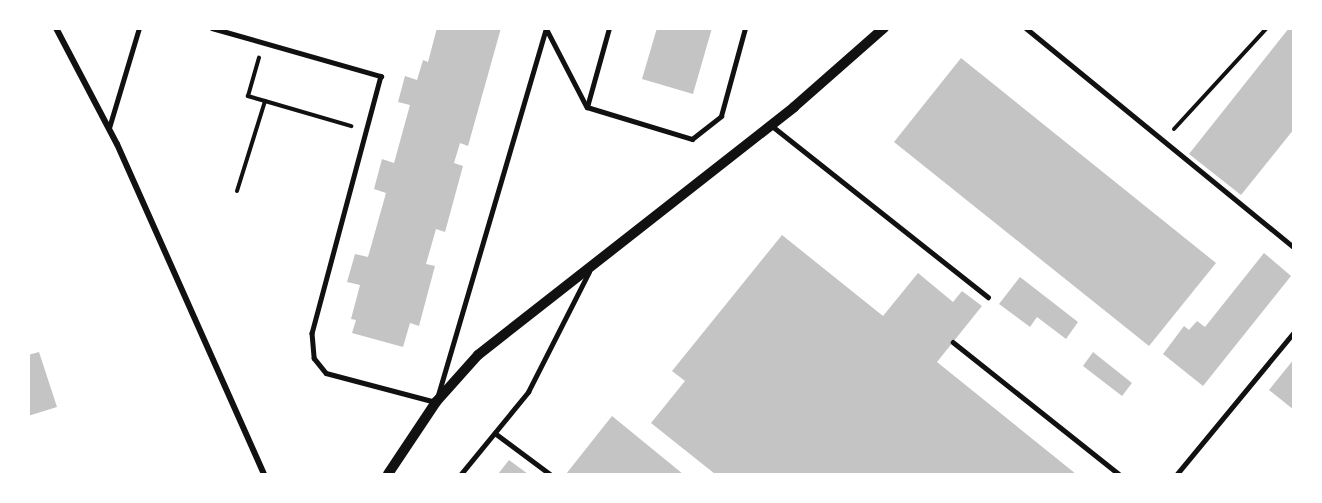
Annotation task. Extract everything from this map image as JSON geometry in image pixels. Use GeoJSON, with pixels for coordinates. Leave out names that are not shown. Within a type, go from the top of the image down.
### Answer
{"type":"FeatureCollection","features":[{"type":"Feature","properties":{"kind":"street"},"geometry":{"type":"LineString","coordinates":[[56,28],[109,128],[264,474]]}},
{"type":"Feature","properties":{"kind":"street"},"geometry":{"type":"LineString","coordinates":[[388,474],[436,402],[478,355],[771,125],[884,28]]}},
{"type":"Feature","properties":{"kind":"lane"},"geometry":{"type":"LineString","coordinates":[[109,128],[139,28]]}},
{"type":"Feature","properties":{"kind":"lane"},"geometry":{"type":"LineString","coordinates":[[212,28],[381,76],[312,333],[314,358],[326,373],[436,402],[546,29]]}},
{"type":"Feature","properties":{"kind":"lane"},"geometry":{"type":"LineString","coordinates":[[587,107],[609,28]]}},
{"type":"Feature","properties":{"kind":"lane"},"geometry":{"type":"LineString","coordinates":[[546,29],[587,107],[692,139],[721,116],[745,28]]}},
{"type":"Feature","properties":{"kind":"lane"},"geometry":{"type":"LineString","coordinates":[[1026,28],[1293,247]]}},
{"type":"Feature","properties":{"kind":"lane"},"geometry":{"type":"LineString","coordinates":[[771,125],[988,297]]}},
{"type":"Feature","properties":{"kind":"lane"},"geometry":{"type":"LineString","coordinates":[[461,474],[528,392],[593,263]]}},
{"type":"Feature","properties":{"kind":"lane"},"geometry":{"type":"LineString","coordinates":[[1177,474],[1293,332]]}},
{"type":"Feature","properties":{"kind":"lane"},"geometry":{"type":"LineString","coordinates":[[953,342],[1119,474]]}},
{"type":"Feature","properties":{"kind":"lane"},"geometry":{"type":"LineString","coordinates":[[495,433],[550,474]]}},
{"type":"Feature","properties":{"kind":"path"},"geometry":{"type":"LineString","coordinates":[[1163,140],[1267,28]]}},
{"type":"Feature","properties":{"kind":"path"},"geometry":{"type":"LineString","coordinates":[[264,43],[248,96],[367,131]]}},
{"type":"Feature","properties":{"kind":"path"},"geometry":{"type":"LineString","coordinates":[[237,191],[265,101]]}},
{"type":"Feature","properties":{"kind":"building"},"geometry":{"type":"Polygon","coordinates":[[[437,28],[501,28],[468,146],[460,143],[454,163],[463,166],[445,232],[436,229],[426,264],[435,266],[419,326],[410,323],[403,347],[352,333],[356,320],[351,319],[360,285],[347,282],[355,254],[368,257],[386,193],[374,189],[382,159],[394,163],[410,105],[398,102],[405,76],[417,80],[423,60],[428,62],[437,28]]]}},
{"type":"Feature","properties":{"kind":"building"},"geometry":{"type":"Polygon","coordinates":[[[657,28],[712,28],[693,94],[642,79],[657,28]]]}},
{"type":"Feature","properties":{"kind":"building"},"geometry":{"type":"Polygon","coordinates":[[[1289,28],[1294,28],[1294,129],[1241,195],[1189,154],[1289,28]]]}},
{"type":"Feature","properties":{"kind":"building"},"geometry":{"type":"Polygon","coordinates":[[[961,58],[1216,263],[1149,346],[894,142],[961,58]]]}},
{"type":"Feature","properties":{"kind":"building"},"geometry":{"type":"Polygon","coordinates":[[[782,235],[883,316],[918,273],[953,302],[962,291],[982,306],[937,362],[1076,474],[715,474],[651,423],[685,381],[672,371],[782,235]]]}},
{"type":"Feature","properties":{"kind":"building"},"geometry":{"type":"Polygon","coordinates":[[[1264,253],[1291,276],[1203,386],[1163,354],[1184,326],[1189,330],[1197,321],[1205,327],[1264,253]]]}},
{"type":"Feature","properties":{"kind":"building"},"geometry":{"type":"Polygon","coordinates":[[[1020,277],[1078,322],[1066,339],[1037,317],[1030,327],[999,304],[1020,277]]]}},
{"type":"Feature","properties":{"kind":"building"},"geometry":{"type":"Polygon","coordinates":[[[39,352],[57,407],[28,416],[28,355],[39,352]]]}},
{"type":"Feature","properties":{"kind":"building"},"geometry":{"type":"Polygon","coordinates":[[[1093,352],[1132,383],[1122,396],[1083,366],[1093,352]]]}},
{"type":"Feature","properties":{"kind":"building"},"geometry":{"type":"Polygon","coordinates":[[[1294,359],[1294,410],[1269,390],[1294,359]]]}},
{"type":"Feature","properties":{"kind":"building"},"geometry":{"type":"Polygon","coordinates":[[[612,416],[683,474],[566,474],[612,416]]]}},
{"type":"Feature","properties":{"kind":"building"},"geometry":{"type":"Polygon","coordinates":[[[509,460],[528,474],[498,474],[509,460]]]}}]}
